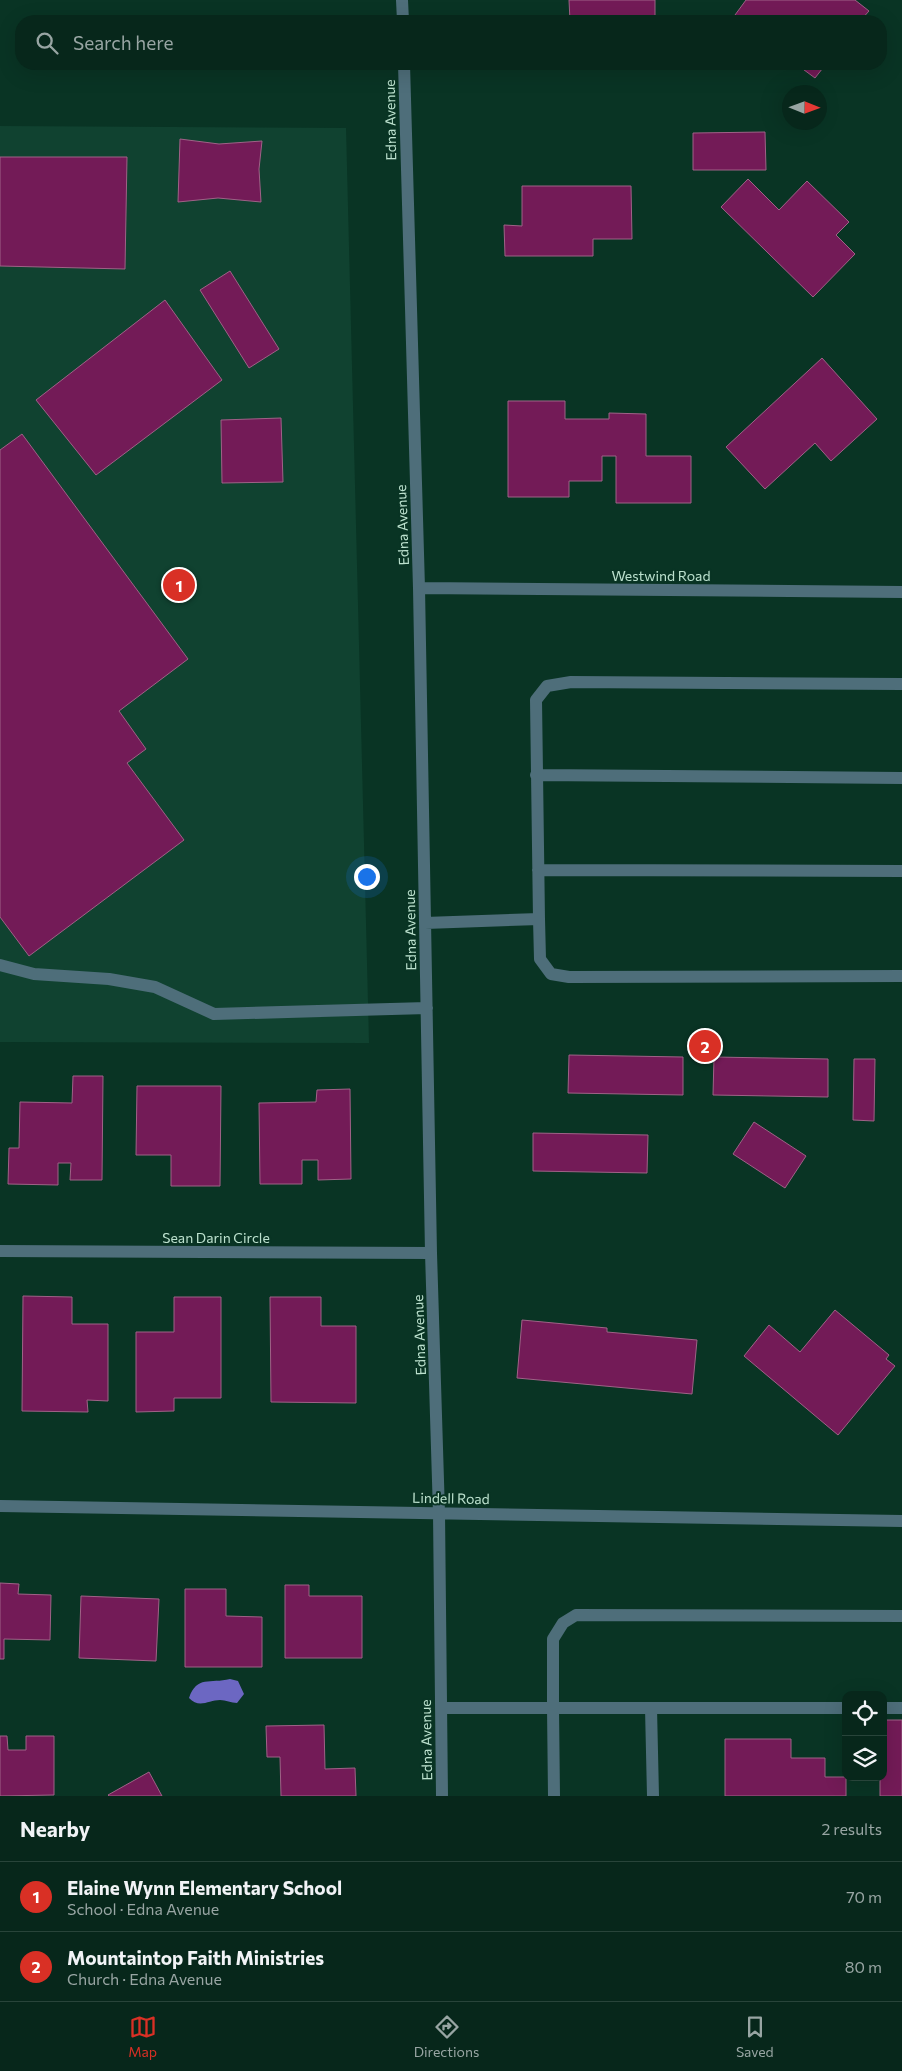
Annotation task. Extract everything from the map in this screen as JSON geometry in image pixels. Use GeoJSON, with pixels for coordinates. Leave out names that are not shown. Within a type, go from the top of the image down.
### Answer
{"type":"FeatureCollection","features":[{"type":"Feature","properties":{"kind":"street"},"geometry":{"type":"LineString","coordinates":[[402,0],[403,15]]}},
{"type":"Feature","properties":{"kind":"street","name":"Edna Avenue"},"geometry":{"type":"LineString","coordinates":[[404,70],[419,588],[431,1253],[439,1513],[442,1796]]}},
{"type":"Feature","properties":{"kind":"street","name":"Westwind Road"},"geometry":{"type":"LineString","coordinates":[[419,588],[902,592]]}},
{"type":"Feature","properties":{"kind":"street"},"geometry":{"type":"LineString","coordinates":[[902,684],[571,682],[547,686],[536,700],[540,959],[551,974],[569,977],[902,976]]}},
{"type":"Feature","properties":{"kind":"street"},"geometry":{"type":"LineString","coordinates":[[536,775],[902,778]]}},
{"type":"Feature","properties":{"kind":"street"},"geometry":{"type":"LineString","coordinates":[[538,870],[902,871]]}},
{"type":"Feature","properties":{"kind":"street"},"geometry":{"type":"LineString","coordinates":[[425,922],[539,919]]}},
{"type":"Feature","properties":{"kind":"street"},"geometry":{"type":"LineString","coordinates":[[0,965],[34,974],[109,979],[155,987],[214,1014],[427,1008]]}},
{"type":"Feature","properties":{"kind":"street","name":"Sean Darin Circle"},"geometry":{"type":"LineString","coordinates":[[0,1251],[431,1253]]}},
{"type":"Feature","properties":{"kind":"street","name":"Lindell Road"},"geometry":{"type":"LineString","coordinates":[[0,1506],[902,1521]]}},
{"type":"Feature","properties":{"kind":"street"},"geometry":{"type":"LineString","coordinates":[[554,1796],[553,1639],[563,1623],[576,1615],[902,1616]]}},
{"type":"Feature","properties":{"kind":"street"},"geometry":{"type":"LineString","coordinates":[[441,1708],[842,1708]]}},
{"type":"Feature","properties":{"kind":"street"},"geometry":{"type":"LineString","coordinates":[[651,1708],[653,1796]]}},
{"type":"Feature","properties":{"kind":"street"},"geometry":{"type":"LineString","coordinates":[[887,1708],[902,1708]]}},
{"type":"Feature","properties":{"kind":"shaded area"},"geometry":{"type":"Polygon","coordinates":[[[0,126],[346,128],[369,1043],[0,1042],[0,126]]]}},
{"type":"Feature","properties":{"kind":"shaded area"},"geometry":{"type":"Polygon","coordinates":[[[230,1679],[238,1681],[244,1694],[237,1703],[220,1700],[197,1703],[189,1698],[192,1691],[200,1683],[230,1679]]]}},
{"type":"Feature","properties":{"kind":"building"},"geometry":{"type":"Polygon","coordinates":[[[569,0],[655,0],[655,15],[570,15],[569,0]]]}},
{"type":"Feature","properties":{"kind":"building"},"geometry":{"type":"Polygon","coordinates":[[[746,0],[855,0],[869,11],[865,15],[735,15],[746,0]]]}},
{"type":"Feature","properties":{"kind":"building"},"geometry":{"type":"Polygon","coordinates":[[[804,70],[821,70],[815,78],[804,70]]]}},
{"type":"Feature","properties":{"kind":"building"},"geometry":{"type":"Polygon","coordinates":[[[765,132],[766,170],[693,170],[693,133],[765,132]]]}},
{"type":"Feature","properties":{"kind":"building"},"geometry":{"type":"Polygon","coordinates":[[[180,139],[219,144],[262,141],[259,169],[261,202],[218,198],[178,202],[180,139]]]}},
{"type":"Feature","properties":{"kind":"building"},"geometry":{"type":"Polygon","coordinates":[[[0,157],[127,157],[125,269],[0,266],[0,157]]]}},
{"type":"Feature","properties":{"kind":"building"},"geometry":{"type":"Polygon","coordinates":[[[748,179],[779,210],[807,181],[849,222],[836,235],[855,254],[813,297],[721,207],[748,179]]]}},
{"type":"Feature","properties":{"kind":"building"},"geometry":{"type":"Polygon","coordinates":[[[522,186],[631,186],[632,239],[593,239],[593,256],[505,256],[504,225],[522,226],[522,186]]]}},
{"type":"Feature","properties":{"kind":"building"},"geometry":{"type":"Polygon","coordinates":[[[230,271],[279,349],[249,368],[200,290],[230,271]]]}},
{"type":"Feature","properties":{"kind":"building"},"geometry":{"type":"Polygon","coordinates":[[[165,300],[222,380],[96,475],[36,400],[165,300]]]}},
{"type":"Feature","properties":{"kind":"building"},"geometry":{"type":"Polygon","coordinates":[[[822,358],[877,419],[831,461],[815,443],[765,489],[726,447],[822,358]]]}},
{"type":"Feature","properties":{"kind":"building"},"geometry":{"type":"Polygon","coordinates":[[[508,401],[565,401],[565,419],[609,419],[609,413],[646,414],[646,456],[691,456],[691,503],[616,503],[616,456],[602,456],[602,481],[569,481],[569,497],[508,497],[508,401]]]}},
{"type":"Feature","properties":{"kind":"building"},"geometry":{"type":"Polygon","coordinates":[[[281,418],[283,482],[222,483],[221,420],[281,418]]]}},
{"type":"Feature","properties":{"kind":"building"},"geometry":{"type":"Polygon","coordinates":[[[22,434],[188,659],[119,711],[146,749],[127,763],[184,840],[29,956],[0,917],[0,450],[22,434]]]}},
{"type":"Feature","properties":{"kind":"building"},"geometry":{"type":"Polygon","coordinates":[[[569,1055],[683,1057],[683,1095],[568,1093],[569,1055]]]}},
{"type":"Feature","properties":{"kind":"building"},"geometry":{"type":"Polygon","coordinates":[[[714,1057],[828,1059],[828,1097],[713,1095],[714,1057]]]}},
{"type":"Feature","properties":{"kind":"building"},"geometry":{"type":"Polygon","coordinates":[[[854,1059],[875,1059],[874,1121],[853,1120],[854,1059]]]}},
{"type":"Feature","properties":{"kind":"building"},"geometry":{"type":"Polygon","coordinates":[[[73,1076],[103,1076],[102,1180],[70,1180],[71,1163],[58,1163],[58,1185],[8,1184],[9,1148],[19,1148],[20,1102],[72,1103],[73,1076]]]}},
{"type":"Feature","properties":{"kind":"building"},"geometry":{"type":"Polygon","coordinates":[[[137,1086],[221,1086],[220,1186],[171,1186],[171,1155],[136,1155],[137,1086]]]}},
{"type":"Feature","properties":{"kind":"building"},"geometry":{"type":"Polygon","coordinates":[[[350,1089],[351,1179],[318,1180],[318,1160],[302,1160],[302,1184],[260,1184],[259,1103],[316,1102],[317,1090],[350,1089]]]}},
{"type":"Feature","properties":{"kind":"building"},"geometry":{"type":"Polygon","coordinates":[[[754,1122],[806,1156],[785,1188],[733,1154],[754,1122]]]}},
{"type":"Feature","properties":{"kind":"building"},"geometry":{"type":"Polygon","coordinates":[[[533,1133],[648,1135],[647,1173],[533,1171],[533,1133]]]}},
{"type":"Feature","properties":{"kind":"building"},"geometry":{"type":"Polygon","coordinates":[[[23,1296],[72,1297],[72,1324],[108,1324],[108,1401],[87,1400],[88,1412],[22,1411],[23,1296]]]}},
{"type":"Feature","properties":{"kind":"building"},"geometry":{"type":"Polygon","coordinates":[[[174,1297],[221,1297],[221,1398],[174,1398],[174,1411],[136,1412],[136,1332],[174,1332],[174,1297]]]}},
{"type":"Feature","properties":{"kind":"building"},"geometry":{"type":"Polygon","coordinates":[[[270,1297],[321,1297],[321,1326],[356,1326],[356,1403],[271,1402],[270,1297]]]}},
{"type":"Feature","properties":{"kind":"building"},"geometry":{"type":"Polygon","coordinates":[[[835,1310],[889,1355],[886,1359],[895,1366],[838,1435],[744,1356],[769,1325],[800,1352],[835,1310]]]}},
{"type":"Feature","properties":{"kind":"building"},"geometry":{"type":"Polygon","coordinates":[[[522,1320],[607,1328],[607,1332],[697,1340],[692,1394],[517,1378],[522,1320]]]}},
{"type":"Feature","properties":{"kind":"building"},"geometry":{"type":"Polygon","coordinates":[[[0,1583],[19,1584],[18,1594],[51,1595],[50,1640],[4,1639],[4,1659],[0,1659],[0,1583]]]}},
{"type":"Feature","properties":{"kind":"building"},"geometry":{"type":"Polygon","coordinates":[[[285,1585],[309,1585],[309,1596],[362,1596],[362,1658],[285,1658],[285,1585]]]}},
{"type":"Feature","properties":{"kind":"building"},"geometry":{"type":"Polygon","coordinates":[[[185,1589],[226,1589],[226,1616],[262,1617],[262,1667],[185,1667],[185,1589]]]}},
{"type":"Feature","properties":{"kind":"building"},"geometry":{"type":"Polygon","coordinates":[[[81,1596],[159,1599],[156,1661],[79,1658],[81,1596]]]}},
{"type":"Feature","properties":{"kind":"building"},"geometry":{"type":"Polygon","coordinates":[[[887,1720],[902,1720],[902,1796],[880,1796],[880,1781],[887,1781],[887,1720]]]}},
{"type":"Feature","properties":{"kind":"building"},"geometry":{"type":"Polygon","coordinates":[[[324,1725],[325,1769],[355,1768],[356,1796],[281,1796],[280,1757],[267,1757],[266,1726],[324,1725]]]}},
{"type":"Feature","properties":{"kind":"building"},"geometry":{"type":"Polygon","coordinates":[[[0,1736],[7,1736],[8,1750],[26,1750],[26,1736],[54,1736],[54,1795],[0,1796],[0,1736]]]}},
{"type":"Feature","properties":{"kind":"building"},"geometry":{"type":"Polygon","coordinates":[[[725,1739],[791,1739],[791,1758],[825,1758],[825,1777],[842,1777],[842,1781],[846,1781],[846,1796],[725,1796],[725,1739]]]}},
{"type":"Feature","properties":{"kind":"building"},"geometry":{"type":"Polygon","coordinates":[[[149,1772],[162,1796],[108,1795],[149,1772]]]}},
{"type":"Feature","properties":{"kind":"place","name":"Elaine Wynn Elementary School"},"geometry":{"type":"Point","coordinates":[179,585]}},
{"type":"Feature","properties":{"kind":"place","name":"Mountaintop Faith Ministries"},"geometry":{"type":"Point","coordinates":[705,1046]}}]}
